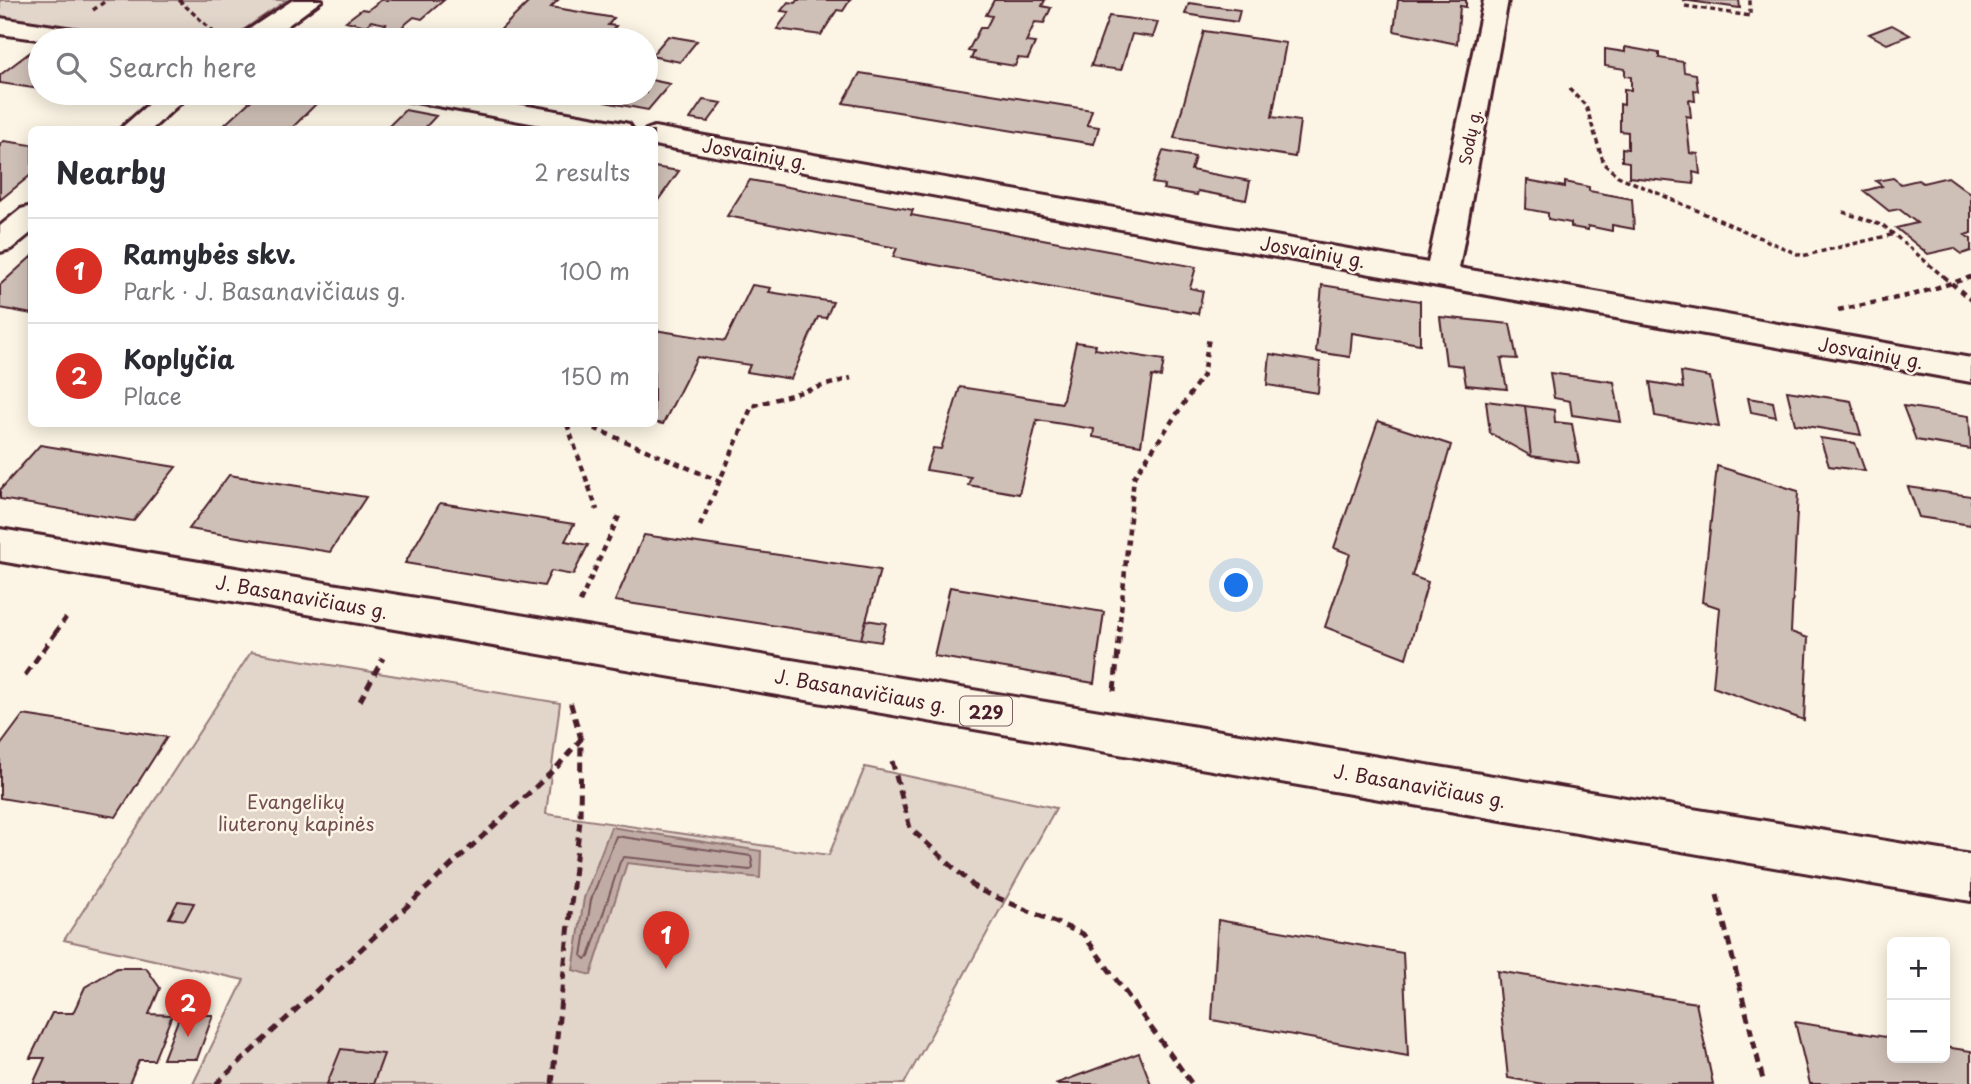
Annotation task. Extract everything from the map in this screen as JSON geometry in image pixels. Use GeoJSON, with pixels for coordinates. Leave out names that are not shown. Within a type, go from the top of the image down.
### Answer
{"type":"FeatureCollection","features":[{"type":"Feature","properties":{"kind":"street"},"geometry":{"type":"LineString","coordinates":[[269,28],[310,0]]}},
{"type":"Feature","properties":{"kind":"street","name":"Sodų g."},"geometry":{"type":"LineString","coordinates":[[1442,274],[1496,0]]}},
{"type":"Feature","properties":{"kind":"street"},"geometry":{"type":"LineString","coordinates":[[0,26],[28,30]]}},
{"type":"Feature","properties":{"kind":"street"},"geometry":{"type":"LineString","coordinates":[[138,126],[163,105]]}},
{"type":"Feature","properties":{"kind":"street"},"geometry":{"type":"LineString","coordinates":[[478,105],[596,126]]}},
{"type":"Feature","properties":{"kind":"street","name":"Josvainių g."},"geometry":{"type":"LineString","coordinates":[[658,137],[1971,370]]}},
{"type":"Feature","properties":{"kind":"street"},"geometry":{"type":"LineString","coordinates":[[0,242],[28,219]]}},
{"type":"Feature","properties":{"kind":"street","name":"J. Basanavičiaus g."},"geometry":{"type":"LineString","coordinates":[[0,545],[1971,878]]}},
{"type":"Feature","properties":{"kind":"path"},"geometry":{"type":"LineString","coordinates":[[179,0],[209,28]]}},
{"type":"Feature","properties":{"kind":"path"},"geometry":{"type":"LineString","coordinates":[[1685,6],[1750,16],[1749,0]]}},
{"type":"Feature","properties":{"kind":"path"},"geometry":{"type":"LineString","coordinates":[[1569,89],[1586,106],[1604,164],[1618,176],[1802,256],[1895,234]]}},
{"type":"Feature","properties":{"kind":"path"},"geometry":{"type":"LineString","coordinates":[[1843,212],[1884,226],[1971,300]]}},
{"type":"Feature","properties":{"kind":"path"},"geometry":{"type":"LineString","coordinates":[[1837,311],[1971,277]]}},
{"type":"Feature","properties":{"kind":"path"},"geometry":{"type":"LineString","coordinates":[[1110,732],[1134,477],[1203,375],[1209,337]]}},
{"type":"Feature","properties":{"kind":"path"},"geometry":{"type":"LineString","coordinates":[[700,526],[752,406],[851,377]]}},
{"type":"Feature","properties":{"kind":"path"},"geometry":{"type":"LineString","coordinates":[[568,427],[597,510]]}},
{"type":"Feature","properties":{"kind":"path"},"geometry":{"type":"LineString","coordinates":[[591,427],[719,481]]}},
{"type":"Feature","properties":{"kind":"path"},"geometry":{"type":"LineString","coordinates":[[563,640],[621,514]]}},
{"type":"Feature","properties":{"kind":"path"},"geometry":{"type":"LineString","coordinates":[[25,675],[68,615]]}},
{"type":"Feature","properties":{"kind":"path"},"geometry":{"type":"LineString","coordinates":[[360,701],[383,658]]}},
{"type":"Feature","properties":{"kind":"path"},"geometry":{"type":"LineString","coordinates":[[552,1084],[580,820],[581,739],[570,701]]}},
{"type":"Feature","properties":{"kind":"path"},"geometry":{"type":"LineString","coordinates":[[216,1084],[557,767],[581,739]]}},
{"type":"Feature","properties":{"kind":"path"},"geometry":{"type":"LineString","coordinates":[[892,761],[910,828],[977,888],[1083,934],[1192,1084]]}},
{"type":"Feature","properties":{"kind":"path"},"geometry":{"type":"LineString","coordinates":[[1717,895],[1763,1084]]}},
{"type":"Feature","properties":{"kind":"green space"},"geometry":{"type":"Polygon","coordinates":[[[0,0],[287,0],[246,28],[78,28],[0,18],[0,0]]]}},
{"type":"Feature","properties":{"kind":"green space","name":"Evangelikų liuteronų kapinės"},"geometry":{"type":"Polygon","coordinates":[[[251,652],[560,703],[546,814],[829,855],[865,767],[1056,808],[904,1084],[193,1084],[244,980],[64,940],[251,652]]]}},
{"type":"Feature","properties":{"kind":"water"},"geometry":{"type":"Polygon","coordinates":[[[611,827],[761,851],[760,878],[627,863],[591,975],[573,970],[584,898],[611,827]]]}},
{"type":"Feature","properties":{"kind":"building"},"geometry":{"type":"Polygon","coordinates":[[[381,0],[444,0],[422,19],[414,17],[401,28],[382,28],[386,24],[371,21],[366,26],[346,21],[362,9],[368,10],[381,0]]]}},
{"type":"Feature","properties":{"kind":"building"},"geometry":{"type":"Polygon","coordinates":[[[531,0],[558,0],[551,7],[614,18],[608,25],[616,26],[614,28],[502,28],[531,0]]]}},
{"type":"Feature","properties":{"kind":"building"},"geometry":{"type":"Polygon","coordinates":[[[797,0],[850,0],[843,11],[837,10],[821,35],[777,29],[789,12],[781,11],[788,2],[795,3],[797,0]]]}},
{"type":"Feature","properties":{"kind":"building"},"geometry":{"type":"Polygon","coordinates":[[[994,0],[1045,0],[1042,6],[1051,8],[1044,23],[1035,22],[1026,42],[1035,43],[1028,59],[1018,58],[1015,66],[971,59],[974,52],[968,51],[980,28],[986,28],[992,16],[986,15],[994,0]]]}},
{"type":"Feature","properties":{"kind":"building"},"geometry":{"type":"Polygon","coordinates":[[[1398,0],[1466,0],[1466,7],[1460,6],[1457,44],[1394,31],[1398,0]]]}},
{"type":"Feature","properties":{"kind":"building"},"geometry":{"type":"Polygon","coordinates":[[[1682,0],[1739,0],[1740,8],[1682,0]]]}},
{"type":"Feature","properties":{"kind":"building"},"geometry":{"type":"Polygon","coordinates":[[[1189,3],[1240,10],[1237,22],[1185,14],[1189,3]]]}},
{"type":"Feature","properties":{"kind":"building"},"geometry":{"type":"Polygon","coordinates":[[[1109,16],[1158,22],[1153,37],[1132,34],[1121,70],[1091,66],[1109,16]]]}},
{"type":"Feature","properties":{"kind":"building"},"geometry":{"type":"Polygon","coordinates":[[[1892,25],[1910,35],[1887,44],[1869,34],[1892,25]]]}},
{"type":"Feature","properties":{"kind":"building"},"geometry":{"type":"Polygon","coordinates":[[[1204,31],[1286,43],[1272,117],[1300,121],[1295,157],[1174,138],[1204,31]]]}},
{"type":"Feature","properties":{"kind":"building"},"geometry":{"type":"Polygon","coordinates":[[[668,36],[697,41],[680,62],[658,57],[658,48],[668,36]]]}},
{"type":"Feature","properties":{"kind":"building"},"geometry":{"type":"Polygon","coordinates":[[[1625,47],[1659,53],[1659,58],[1683,62],[1684,72],[1696,74],[1698,91],[1694,90],[1695,101],[1689,100],[1691,117],[1686,116],[1690,153],[1698,154],[1700,174],[1693,172],[1694,184],[1629,177],[1629,162],[1622,161],[1622,148],[1628,149],[1628,132],[1620,131],[1620,104],[1624,105],[1624,89],[1631,90],[1631,77],[1625,76],[1625,69],[1605,66],[1605,49],[1625,52],[1625,47]]]}},
{"type":"Feature","properties":{"kind":"building"},"geometry":{"type":"Polygon","coordinates":[[[28,54],[28,87],[0,83],[0,75],[28,54]]]}},
{"type":"Feature","properties":{"kind":"building"},"geometry":{"type":"Polygon","coordinates":[[[860,73],[1092,110],[1087,125],[1099,127],[1094,144],[843,103],[860,73]]]}},
{"type":"Feature","properties":{"kind":"building"},"geometry":{"type":"Polygon","coordinates":[[[658,82],[670,84],[658,98],[658,82]]]}},
{"type":"Feature","properties":{"kind":"building"},"geometry":{"type":"Polygon","coordinates":[[[703,100],[722,103],[708,122],[690,119],[703,100]]]}},
{"type":"Feature","properties":{"kind":"building"},"geometry":{"type":"Polygon","coordinates":[[[246,105],[315,105],[294,126],[223,126],[246,105]]]}},
{"type":"Feature","properties":{"kind":"building"},"geometry":{"type":"Polygon","coordinates":[[[621,105],[652,105],[648,110],[621,105]]]}},
{"type":"Feature","properties":{"kind":"building"},"geometry":{"type":"Polygon","coordinates":[[[405,110],[436,116],[427,126],[389,126],[405,110]]]}},
{"type":"Feature","properties":{"kind":"building"},"geometry":{"type":"Polygon","coordinates":[[[4,141],[28,144],[28,177],[0,200],[0,144],[4,141]]]}},
{"type":"Feature","properties":{"kind":"building"},"geometry":{"type":"Polygon","coordinates":[[[1163,151],[1195,157],[1191,170],[1250,181],[1246,200],[1198,191],[1197,195],[1163,189],[1165,185],[1152,183],[1163,151]]]}},
{"type":"Feature","properties":{"kind":"building"},"geometry":{"type":"Polygon","coordinates":[[[658,168],[679,171],[658,200],[658,168]]]}},
{"type":"Feature","properties":{"kind":"building"},"geometry":{"type":"Polygon","coordinates":[[[1948,177],[1971,194],[1971,233],[1965,235],[1971,239],[1971,251],[1962,254],[1954,248],[1928,254],[1896,228],[1917,223],[1899,209],[1889,211],[1864,191],[1882,186],[1876,181],[1893,178],[1901,184],[1918,180],[1923,183],[1948,177]]]}},
{"type":"Feature","properties":{"kind":"building"},"geometry":{"type":"Polygon","coordinates":[[[750,180],[913,210],[911,215],[1196,267],[1190,288],[1203,291],[1198,314],[893,257],[897,248],[727,216],[750,180]]]}},
{"type":"Feature","properties":{"kind":"building"},"geometry":{"type":"Polygon","coordinates":[[[1527,180],[1565,187],[1565,182],[1589,187],[1589,191],[1632,199],[1634,229],[1612,225],[1612,231],[1588,226],[1588,230],[1571,227],[1571,223],[1548,219],[1548,213],[1526,209],[1527,180]]]}},
{"type":"Feature","properties":{"kind":"building"},"geometry":{"type":"Polygon","coordinates":[[[28,260],[28,313],[0,308],[0,285],[28,260]]]}},
{"type":"Feature","properties":{"kind":"building"},"geometry":{"type":"Polygon","coordinates":[[[752,285],[771,288],[769,292],[833,302],[826,318],[818,317],[791,379],[747,372],[750,365],[697,357],[663,424],[658,423],[658,331],[725,341],[752,285]]]}},
{"type":"Feature","properties":{"kind":"building"},"geometry":{"type":"Polygon","coordinates":[[[1322,285],[1420,301],[1420,344],[1352,333],[1350,357],[1316,352],[1322,285]]]}},
{"type":"Feature","properties":{"kind":"building"},"geometry":{"type":"Polygon","coordinates":[[[1440,317],[1510,324],[1517,359],[1501,358],[1507,389],[1466,385],[1463,366],[1446,364],[1440,317]]]}},
{"type":"Feature","properties":{"kind":"building"},"geometry":{"type":"Polygon","coordinates":[[[1076,342],[1096,345],[1095,349],[1164,360],[1161,377],[1152,376],[1141,445],[1093,437],[1094,429],[1037,420],[1019,494],[968,485],[971,477],[926,470],[933,448],[941,449],[960,387],[1062,403],[1076,342]]]}},
{"type":"Feature","properties":{"kind":"building"},"geometry":{"type":"Polygon","coordinates":[[[1270,354],[1320,362],[1318,393],[1267,385],[1270,354]]]}},
{"type":"Feature","properties":{"kind":"building"},"geometry":{"type":"Polygon","coordinates":[[[1681,372],[1710,377],[1719,427],[1655,416],[1650,382],[1683,388],[1681,372]]]}},
{"type":"Feature","properties":{"kind":"building"},"geometry":{"type":"Polygon","coordinates":[[[1550,373],[1614,382],[1621,422],[1572,415],[1570,401],[1554,398],[1550,373]]]}},
{"type":"Feature","properties":{"kind":"building"},"geometry":{"type":"Polygon","coordinates":[[[1787,391],[1851,401],[1861,435],[1795,424],[1787,391]]]}},
{"type":"Feature","properties":{"kind":"building"},"geometry":{"type":"Polygon","coordinates":[[[1748,398],[1773,402],[1776,417],[1751,412],[1748,398]]]}},
{"type":"Feature","properties":{"kind":"building"},"geometry":{"type":"Polygon","coordinates":[[[1486,401],[1525,406],[1531,456],[1490,433],[1486,401]]]}},
{"type":"Feature","properties":{"kind":"building"},"geometry":{"type":"Polygon","coordinates":[[[1525,406],[1554,410],[1555,422],[1572,424],[1579,463],[1531,456],[1525,406]]]}},
{"type":"Feature","properties":{"kind":"building"},"geometry":{"type":"Polygon","coordinates":[[[1903,406],[1969,416],[1971,449],[1916,440],[1903,406]]]}},
{"type":"Feature","properties":{"kind":"building"},"geometry":{"type":"Polygon","coordinates":[[[1378,421],[1451,445],[1412,576],[1428,582],[1406,658],[1325,627],[1350,554],[1334,548],[1378,421]]]}},
{"type":"Feature","properties":{"kind":"building"},"geometry":{"type":"Polygon","coordinates":[[[1820,438],[1855,443],[1865,471],[1829,466],[1820,438]]]}},
{"type":"Feature","properties":{"kind":"building"},"geometry":{"type":"Polygon","coordinates":[[[40,445],[176,467],[133,521],[0,499],[0,490],[40,445]]]}},
{"type":"Feature","properties":{"kind":"building"},"geometry":{"type":"Polygon","coordinates":[[[1717,466],[1798,491],[1791,632],[1808,638],[1804,720],[1713,687],[1720,608],[1702,602],[1717,466]]]}},
{"type":"Feature","properties":{"kind":"building"},"geometry":{"type":"Polygon","coordinates":[[[229,475],[366,497],[330,552],[189,529],[229,475]]]}},
{"type":"Feature","properties":{"kind":"building"},"geometry":{"type":"Polygon","coordinates":[[[1908,487],[1971,496],[1971,525],[1919,517],[1908,487]]]}},
{"type":"Feature","properties":{"kind":"building"},"geometry":{"type":"Polygon","coordinates":[[[440,503],[574,524],[565,541],[588,545],[573,575],[551,571],[544,586],[405,563],[440,503]]]}},
{"type":"Feature","properties":{"kind":"building"},"geometry":{"type":"Polygon","coordinates":[[[644,535],[880,570],[861,639],[615,601],[644,535]]]}},
{"type":"Feature","properties":{"kind":"building"},"geometry":{"type":"Polygon","coordinates":[[[950,587],[1104,612],[1094,683],[934,656],[950,587]]]}},
{"type":"Feature","properties":{"kind":"building"},"geometry":{"type":"Polygon","coordinates":[[[866,620],[886,623],[881,642],[861,639],[866,620]]]}},
{"type":"Feature","properties":{"kind":"building"},"geometry":{"type":"Polygon","coordinates":[[[23,715],[167,737],[116,817],[0,798],[0,746],[23,715]]]}},
{"type":"Feature","properties":{"kind":"building"},"geometry":{"type":"Polygon","coordinates":[[[178,901],[194,903],[185,920],[169,918],[178,901]]]}},
{"type":"Feature","properties":{"kind":"building"},"geometry":{"type":"Polygon","coordinates":[[[1218,920],[1403,953],[1408,1056],[1212,1020],[1218,920]]]}},
{"type":"Feature","properties":{"kind":"building"},"geometry":{"type":"Polygon","coordinates":[[[117,968],[146,968],[160,988],[149,1014],[172,1015],[154,1060],[139,1060],[129,1084],[33,1084],[45,1058],[30,1058],[52,1013],[73,1013],[85,987],[117,968]]]}},
{"type":"Feature","properties":{"kind":"building"},"geometry":{"type":"Polygon","coordinates":[[[1497,971],[1696,1003],[1713,1084],[1543,1084],[1508,1078],[1497,971]]]}},
{"type":"Feature","properties":{"kind":"building"},"geometry":{"type":"Polygon","coordinates":[[[180,1015],[213,1015],[197,1059],[163,1059],[180,1015]]]}},
{"type":"Feature","properties":{"kind":"building"},"geometry":{"type":"Polygon","coordinates":[[[1795,1022],[1887,1037],[1887,1063],[1950,1063],[1950,1048],[1971,1051],[1971,1084],[1810,1084],[1795,1022]]]}},
{"type":"Feature","properties":{"kind":"building"},"geometry":{"type":"Polygon","coordinates":[[[341,1049],[384,1054],[373,1084],[327,1084],[341,1049]]]}},
{"type":"Feature","properties":{"kind":"building"},"geometry":{"type":"Polygon","coordinates":[[[1139,1053],[1151,1084],[1055,1084],[1139,1053]]]}},
{"type":"Feature","properties":{"kind":"place","name":"Ramybės skv."},"geometry":{"type":"Point","coordinates":[666,969]}},
{"type":"Feature","properties":{"kind":"place","name":"Koplyčia"},"geometry":{"type":"Point","coordinates":[188,1037]}}]}
